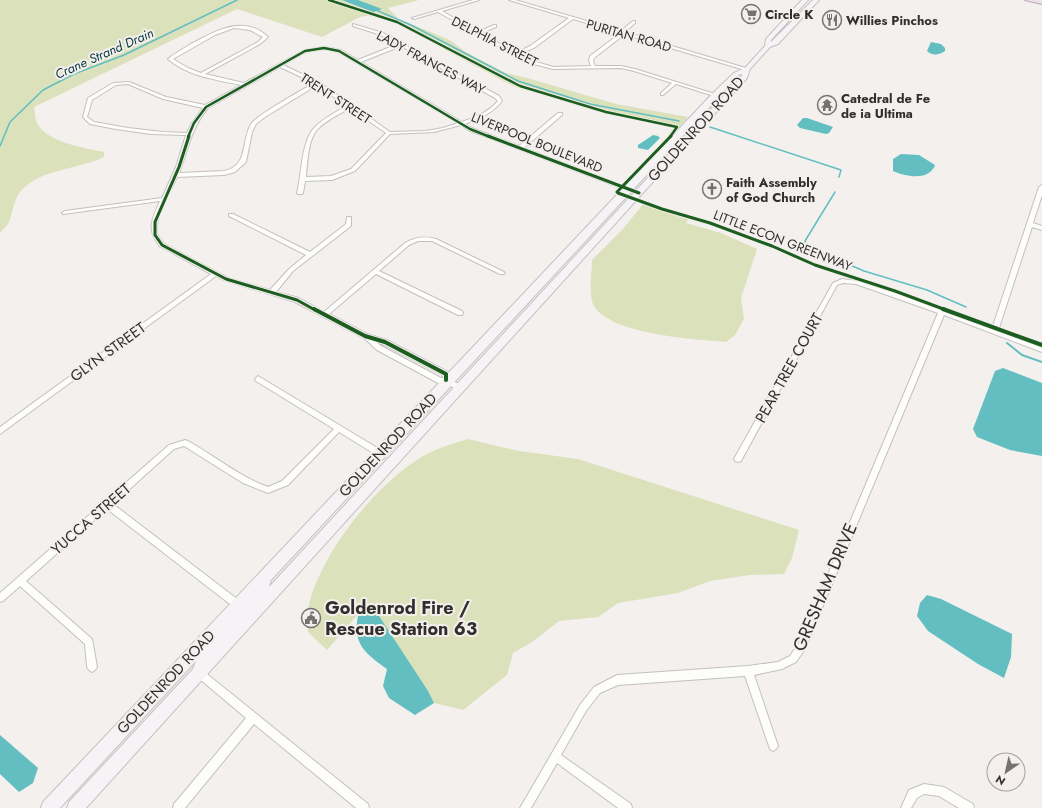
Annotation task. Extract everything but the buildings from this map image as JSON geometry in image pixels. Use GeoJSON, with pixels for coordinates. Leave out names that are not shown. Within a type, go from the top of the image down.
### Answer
{"type":"FeatureCollection","features":[{"type":"Feature","properties":{"kind":"highway"},"geometry":{"type":"LineString","coordinates":[[1028,0],[1042,2]]}},
{"type":"Feature","properties":{"kind":"main road","name":"GOLDENROD ROAD"},"geometry":{"type":"LineString","coordinates":[[768,46],[768,40],[805,0]]}},
{"type":"Feature","properties":{"kind":"main road","name":"GOLDENROD ROAD"},"geometry":{"type":"LineString","coordinates":[[75,808],[332,528],[451,383],[628,189],[736,74],[746,69],[768,46],[776,43],[816,0]]}},
{"type":"Feature","properties":{"kind":"main road","name":"GOLDENROD ROAD"},"geometry":{"type":"LineString","coordinates":[[49,808],[380,454],[639,193],[745,77],[746,69]]}},
{"type":"Feature","properties":{"kind":"main road"},"geometry":{"type":"LineString","coordinates":[[685,143],[682,138],[686,128]]}},
{"type":"Feature","properties":{"kind":"main road"},"geometry":{"type":"LineString","coordinates":[[332,528],[337,511],[378,468],[380,454]]}},
{"type":"Feature","properties":{"kind":"main road"},"geometry":{"type":"LineString","coordinates":[[199,673],[200,666],[206,652],[258,596],[268,574]]}},
{"type":"Feature","properties":{"kind":"street"},"geometry":{"type":"LineString","coordinates":[[414,18],[477,0]]}},
{"type":"Feature","properties":{"kind":"street","name":"PURITAN ROAD"},"geometry":{"type":"LineString","coordinates":[[511,0],[746,69]]}},
{"type":"Feature","properties":{"kind":"street","name":"DELPHIA STREET"},"geometry":{"type":"LineString","coordinates":[[438,11],[534,63],[553,68],[621,67],[716,95]]}},
{"type":"Feature","properties":{"kind":"street"},"geometry":{"type":"LineString","coordinates":[[795,11],[804,13]]}},
{"type":"Feature","properties":{"kind":"street"},"geometry":{"type":"LineString","coordinates":[[517,54],[532,47],[572,18]]}},
{"type":"Feature","properties":{"kind":"street"},"geometry":{"type":"LineString","coordinates":[[593,67],[591,61],[592,57],[634,22]]}},
{"type":"Feature","properties":{"kind":"street","name":"LADY FRANCES WAY"},"geometry":{"type":"LineString","coordinates":[[354,25],[382,34],[497,97],[500,101],[498,106],[490,111],[461,123]]}},
{"type":"Feature","properties":{"kind":"street"},"geometry":{"type":"LineString","coordinates":[[478,33],[495,26]]}},
{"type":"Feature","properties":{"kind":"street"},"geometry":{"type":"LineString","coordinates":[[202,74],[259,43],[266,37],[253,30],[233,27],[177,54],[170,59],[175,63],[202,74],[245,85]]}},
{"type":"Feature","properties":{"kind":"street"},"geometry":{"type":"LineString","coordinates":[[358,62],[400,45]]}},
{"type":"Feature","properties":{"kind":"street","name":"LIVERPOOL BOULEVARD"},"geometry":{"type":"LineString","coordinates":[[281,66],[305,51],[324,48],[339,51],[470,129],[639,193]]}},
{"type":"Feature","properties":{"kind":"street"},"geometry":{"type":"LineString","coordinates":[[281,66],[206,107],[196,118],[188,134],[176,175],[164,199],[154,225],[155,236],[162,245],[215,274],[241,284],[297,300],[365,336],[378,348],[440,381],[451,383]]}},
{"type":"Feature","properties":{"kind":"street","name":"TRENT STREET"},"geometry":{"type":"LineString","coordinates":[[281,66],[317,83],[389,133]]}},
{"type":"Feature","properties":{"kind":"street"},"geometry":{"type":"LineString","coordinates":[[188,134],[149,134],[92,123],[85,117],[90,99],[115,84],[129,83],[165,98],[206,107]]}},
{"type":"Feature","properties":{"kind":"street"},"geometry":{"type":"LineString","coordinates":[[176,175],[224,173],[234,171],[243,162],[250,132],[254,124],[263,116],[317,83]]}},
{"type":"Feature","properties":{"kind":"street"},"geometry":{"type":"LineString","coordinates":[[663,94],[675,83]]}},
{"type":"Feature","properties":{"kind":"street"},"geometry":{"type":"LineString","coordinates":[[300,193],[304,179],[309,138],[320,124],[349,106]]}},
{"type":"Feature","properties":{"kind":"street"},"geometry":{"type":"LineString","coordinates":[[520,148],[560,114]]}},
{"type":"Feature","properties":{"kind":"street"},"geometry":{"type":"LineString","coordinates":[[304,179],[332,178],[352,170],[389,133],[426,132],[461,123]]}},
{"type":"Feature","properties":{"kind":"street"},"geometry":{"type":"LineString","coordinates":[[994,332],[1042,187]]}},
{"type":"Feature","properties":{"kind":"street"},"geometry":{"type":"LineString","coordinates":[[65,213],[164,199]]}},
{"type":"Feature","properties":{"kind":"street"},"geometry":{"type":"LineString","coordinates":[[231,215],[310,255]]}},
{"type":"Feature","properties":{"kind":"street"},"geometry":{"type":"LineString","coordinates":[[271,293],[291,270],[349,225],[349,218]]}},
{"type":"Feature","properties":{"kind":"street"},"geometry":{"type":"LineString","coordinates":[[1029,224],[1042,228]]}},
{"type":"Feature","properties":{"kind":"street"},"geometry":{"type":"LineString","coordinates":[[324,315],[407,244],[415,239],[426,238],[434,240],[502,273]]}},
{"type":"Feature","properties":{"kind":"street"},"geometry":{"type":"LineString","coordinates":[[375,271],[460,313]]}},
{"type":"Feature","properties":{"kind":"street","name":"GLYN STREET"},"geometry":{"type":"LineString","coordinates":[[0,431],[215,274]]}},
{"type":"Feature","properties":{"kind":"street","name":"PEAR TREE COURT"},"geometry":{"type":"LineString","coordinates":[[738,459],[835,284],[842,281],[856,282],[942,312]]}},
{"type":"Feature","properties":{"kind":"street"},"geometry":{"type":"LineString","coordinates":[[942,312],[1042,350]]}},
{"type":"Feature","properties":{"kind":"street","name":"GRESHAM DRIVE"},"geometry":{"type":"LineString","coordinates":[[525,808],[583,708],[597,690],[617,680],[748,671],[779,666],[793,659],[802,646],[942,312]]}},
{"type":"Feature","properties":{"kind":"street"},"geometry":{"type":"LineString","coordinates":[[258,379],[380,454]]}},
{"type":"Feature","properties":{"kind":"street","name":"YUCCA STREET"},"geometry":{"type":"LineString","coordinates":[[0,598],[108,505],[172,447],[184,443],[202,451],[254,486],[268,490],[285,482],[339,428]]}},
{"type":"Feature","properties":{"kind":"street"},"geometry":{"type":"LineString","coordinates":[[108,505],[238,605]]}},
{"type":"Feature","properties":{"kind":"street"},"geometry":{"type":"LineString","coordinates":[[20,582],[89,642],[92,667]]}},
{"type":"Feature","properties":{"kind":"street"},"geometry":{"type":"LineString","coordinates":[[748,671],[773,746]]}},
{"type":"Feature","properties":{"kind":"street"},"geometry":{"type":"LineString","coordinates":[[199,673],[364,808]]}},
{"type":"Feature","properties":{"kind":"street"},"geometry":{"type":"LineString","coordinates":[[178,808],[253,717]]}},
{"type":"Feature","properties":{"kind":"street"},"geometry":{"type":"LineString","coordinates":[[555,756],[627,808]]}},
{"type":"Feature","properties":{"kind":"street"},"geometry":{"type":"LineString","coordinates":[[906,807],[913,794],[924,789],[940,791],[969,808]]}},
{"type":"Feature","properties":{"kind":"green space"},"geometry":{"type":"Polygon","coordinates":[[[0,0],[419,0],[388,8],[399,19],[450,40],[464,51],[506,73],[616,104],[688,117],[672,135],[668,134],[674,128],[598,112],[513,86],[399,25],[371,15],[360,17],[322,37],[237,9],[34,107],[37,123],[42,130],[49,135],[67,143],[104,152],[104,157],[83,165],[60,170],[38,178],[28,184],[20,192],[14,203],[8,224],[0,233],[0,0]]]}},
{"type":"Feature","properties":{"kind":"green space"},"geometry":{"type":"Polygon","coordinates":[[[645,202],[668,209],[685,218],[689,218],[686,223],[721,233],[757,249],[741,298],[744,319],[735,335],[726,342],[675,337],[635,329],[604,316],[594,306],[591,296],[592,260],[622,230],[645,202]]]}},
{"type":"Feature","properties":{"kind":"green space"},"geometry":{"type":"Polygon","coordinates":[[[468,439],[519,451],[578,459],[799,530],[792,558],[784,574],[750,575],[710,581],[678,593],[618,603],[598,617],[559,621],[532,642],[513,653],[507,675],[463,710],[434,703],[368,603],[327,650],[308,632],[307,614],[322,570],[334,548],[349,526],[366,506],[402,471],[420,458],[437,449],[468,439]]]}},
{"type":"Feature","properties":{"kind":"water"},"geometry":{"type":"Polygon","coordinates":[[[342,0],[358,0],[382,9],[373,12],[342,0]]]}},
{"type":"Feature","properties":{"kind":"water"},"geometry":{"type":"Polygon","coordinates":[[[931,42],[941,44],[945,48],[945,51],[936,54],[929,53],[927,51],[931,42]]]}},
{"type":"Feature","properties":{"kind":"water"},"geometry":{"type":"Polygon","coordinates":[[[803,118],[833,127],[829,133],[826,134],[800,128],[797,125],[803,118]]]}},
{"type":"Feature","properties":{"kind":"water"},"geometry":{"type":"Polygon","coordinates":[[[653,135],[660,138],[648,150],[638,148],[638,145],[653,135]]]}},
{"type":"Feature","properties":{"kind":"water"},"geometry":{"type":"Polygon","coordinates":[[[901,154],[919,155],[935,165],[928,174],[923,176],[904,175],[893,171],[893,159],[901,154]]]}},
{"type":"Feature","properties":{"kind":"water"},"geometry":{"type":"Polygon","coordinates":[[[1003,368],[1042,383],[1042,456],[1010,450],[977,437],[973,429],[995,371],[1003,368]]]}},
{"type":"Feature","properties":{"kind":"water"},"geometry":{"type":"Polygon","coordinates":[[[927,595],[941,599],[1012,634],[1011,657],[1004,678],[978,664],[928,631],[917,616],[920,603],[927,595]]]}},
{"type":"Feature","properties":{"kind":"water"},"geometry":{"type":"Polygon","coordinates":[[[369,612],[379,616],[428,691],[434,703],[415,715],[389,698],[383,686],[387,669],[367,653],[359,641],[357,634],[358,616],[369,612]]]}},
{"type":"Feature","properties":{"kind":"water"},"geometry":{"type":"Polygon","coordinates":[[[0,735],[38,768],[33,783],[19,792],[0,774],[0,735]]]}},
{"type":"Feature","properties":{"kind":"waterway","name":"Crane Strand Drain"},"geometry":{"type":"LineString","coordinates":[[0,146],[10,122],[43,90],[74,74],[124,55],[237,0]]}},
{"type":"Feature","properties":{"kind":"waterway"},"geometry":{"type":"LineString","coordinates":[[376,10],[413,26],[518,81],[590,104],[679,121]]}},
{"type":"Feature","properties":{"kind":"waterway"},"geometry":{"type":"LineString","coordinates":[[710,127],[841,170],[839,177]]}},
{"type":"Feature","properties":{"kind":"waterway"},"geometry":{"type":"LineString","coordinates":[[835,192],[805,241],[806,244],[813,249],[864,271],[927,290],[966,307]]}},
{"type":"Feature","properties":{"kind":"waterway"},"geometry":{"type":"LineString","coordinates":[[1007,343],[1022,355],[1042,362]]}},
{"type":"Feature","properties":{"kind":"cycle path","name":"LITTLE ECON GREENWAY"},"geometry":{"type":"LineString","coordinates":[[329,0],[397,22],[520,86],[606,112],[677,127],[676,130],[617,192],[618,193],[662,209],[710,223],[772,246],[815,265],[895,291],[1042,345]]}},
{"type":"Feature","properties":{"kind":"cycle path"},"geometry":{"type":"LineString","coordinates":[[446,380],[446,374],[385,342],[365,336],[297,300],[226,279],[162,245],[155,235],[155,222],[179,167],[190,131],[199,115],[206,107],[305,51],[324,48],[339,51],[470,129],[639,193]]}},
{"type":"Feature","properties":{"kind":"place","name":"Circle K"},"geometry":{"type":"Point","coordinates":[751,14]}},
{"type":"Feature","properties":{"kind":"place","name":"Willies Pinchos"},"geometry":{"type":"Point","coordinates":[832,20]}},
{"type":"Feature","properties":{"kind":"place","name":"Catedral de Fe de ia Ultima"},"geometry":{"type":"Point","coordinates":[827,105]}},
{"type":"Feature","properties":{"kind":"place","name":"Faith Assembly of God Church"},"geometry":{"type":"Point","coordinates":[712,189]}},
{"type":"Feature","properties":{"kind":"place","name":"Goldenrod Fire / Rescue Station 63"},"geometry":{"type":"Point","coordinates":[311,618]}}]}
